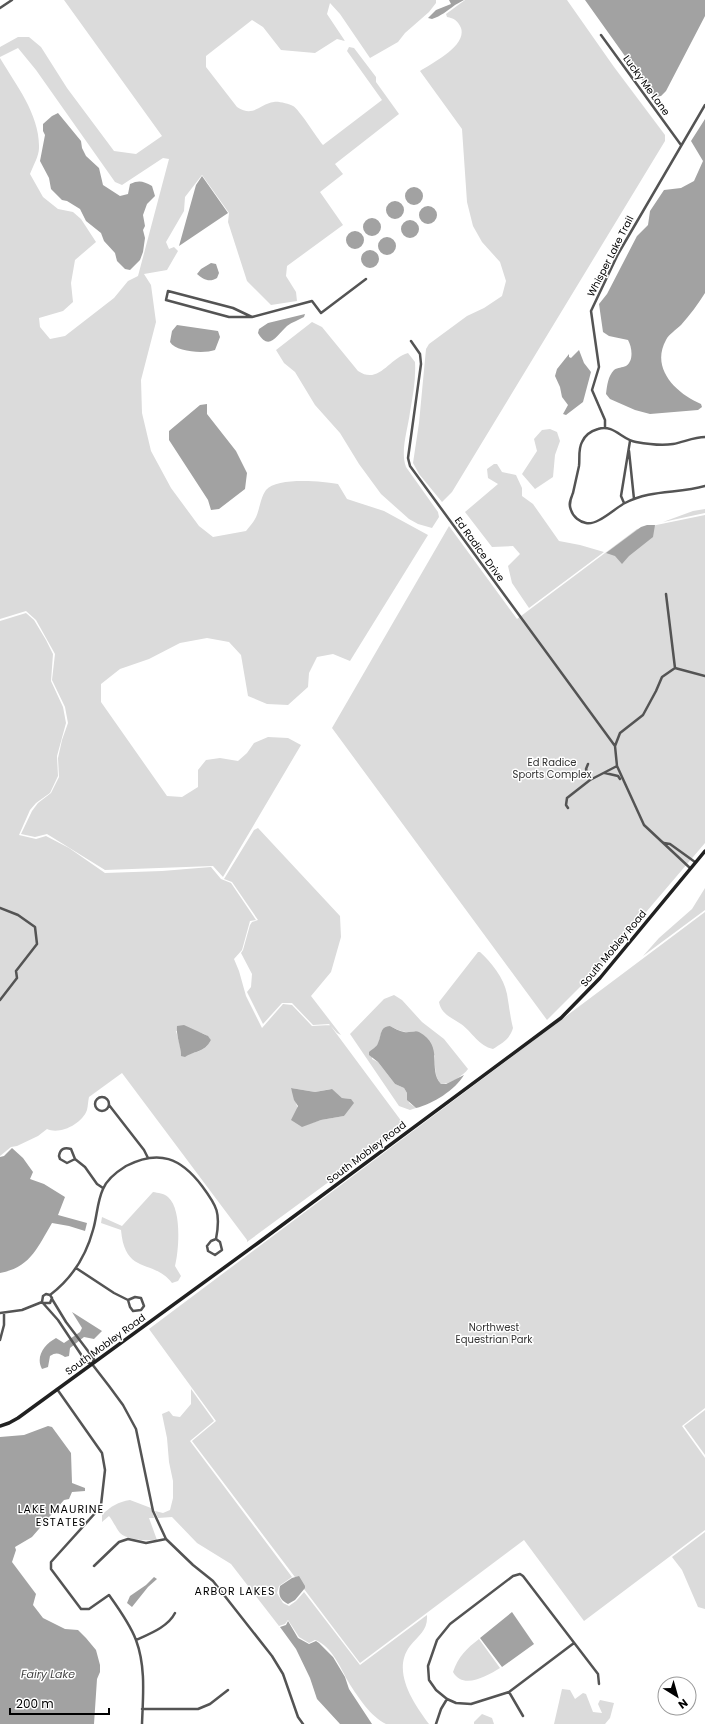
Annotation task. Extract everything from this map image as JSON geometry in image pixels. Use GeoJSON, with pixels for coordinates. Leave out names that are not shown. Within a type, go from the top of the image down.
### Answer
{"type":"FeatureCollection","features":[{"type":"Feature","properties":{"kind":"street"},"geometry":{"type":"LineString","coordinates":[[0,8],[12,0]]}},
{"type":"Feature","properties":{"kind":"street","name":"Lucky Me Lane"},"geometry":{"type":"LineString","coordinates":[[601,35],[681,145]]}},
{"type":"Feature","properties":{"kind":"street","name":"Whisper Lake Trail"},"geometry":{"type":"LineString","coordinates":[[605,428],[605,420],[592,390],[599,367],[591,311],[618,254],[705,105]]}},
{"type":"Feature","properties":{"kind":"street"},"geometry":{"type":"LineString","coordinates":[[252,317],[234,308],[168,291],[166,300],[229,317],[252,317],[312,301],[321,313],[366,279]]}},
{"type":"Feature","properties":{"kind":"street","name":"Ed Radice Drive"},"geometry":{"type":"LineString","coordinates":[[412,341],[420,354],[420,364],[408,458],[410,466],[614,746],[617,766],[623,783],[644,825],[690,868]]}},
{"type":"Feature","properties":{"kind":"street"},"geometry":{"type":"LineString","coordinates":[[705,437],[664,445],[630,441],[616,431],[605,428],[592,431],[582,442],[576,479],[570,502],[571,510],[578,519],[591,524],[597,522],[624,503],[651,493],[688,490],[705,486]]}},
{"type":"Feature","properties":{"kind":"street"},"geometry":{"type":"LineString","coordinates":[[624,503],[620,496],[630,441]]}},
{"type":"Feature","properties":{"kind":"street"},"geometry":{"type":"LineString","coordinates":[[629,451],[634,499]]}},
{"type":"Feature","properties":{"kind":"street"},"geometry":{"type":"LineString","coordinates":[[666,594],[675,668]]}},
{"type":"Feature","properties":{"kind":"street"},"geometry":{"type":"LineString","coordinates":[[614,746],[620,733],[642,714],[656,691],[662,677],[675,668],[705,676]]}},
{"type":"Feature","properties":{"kind":"street"},"geometry":{"type":"LineString","coordinates":[[588,764],[586,769],[590,780]]}},
{"type":"Feature","properties":{"kind":"street"},"geometry":{"type":"LineString","coordinates":[[568,808],[566,805],[566,798],[590,780],[617,766]]}},
{"type":"Feature","properties":{"kind":"street"},"geometry":{"type":"LineString","coordinates":[[605,773],[618,776],[623,783]]}},
{"type":"Feature","properties":{"kind":"street"},"geometry":{"type":"LineString","coordinates":[[663,843],[670,844],[695,862]]}},
{"type":"Feature","properties":{"kind":"street","name":"South Mobley Road"},"geometry":{"type":"LineString","coordinates":[[0,1426],[10,1423],[18,1418],[561,1018],[600,978],[705,851]]}},
{"type":"Feature","properties":{"kind":"street"},"geometry":{"type":"LineString","coordinates":[[0,908],[18,915],[35,927],[37,944],[16,971],[17,978],[0,1000]]}},
{"type":"Feature","properties":{"kind":"street"},"geometry":{"type":"LineString","coordinates":[[109,1104],[106,1110],[102,1111],[96,1108],[95,1104],[97,1099],[102,1097],[108,1100],[109,1104],[144,1150],[148,1158]]}},
{"type":"Feature","properties":{"kind":"street"},"geometry":{"type":"LineString","coordinates":[[76,1159],[66,1163],[59,1156],[60,1150],[71,1148],[76,1159],[85,1166],[97,1184],[103,1188]]}},
{"type":"Feature","properties":{"kind":"street"},"geometry":{"type":"LineString","coordinates":[[0,1313],[27,1308],[43,1303],[49,1304],[51,1297],[76,1268],[87,1248],[103,1188],[118,1171],[135,1161],[155,1156],[170,1159],[183,1165],[193,1174],[215,1204],[219,1223],[216,1239]]}},
{"type":"Feature","properties":{"kind":"street"},"geometry":{"type":"LineString","coordinates":[[216,1239],[220,1242],[222,1250],[216,1255],[208,1251],[207,1246],[211,1241],[216,1239]]}},
{"type":"Feature","properties":{"kind":"street"},"geometry":{"type":"LineString","coordinates":[[76,1268],[114,1293],[128,1300],[133,1311],[141,1310],[144,1306],[141,1298],[135,1296],[128,1300]]}},
{"type":"Feature","properties":{"kind":"street"},"geometry":{"type":"LineString","coordinates":[[92,1364],[94,1358],[73,1332],[51,1297],[44,1295],[42,1297],[43,1303],[58,1320],[86,1362],[92,1364],[122,1405],[136,1429],[153,1511],[166,1539],[193,1565],[213,1581],[272,1656],[282,1674],[298,1716],[303,1724]]}},
{"type":"Feature","properties":{"kind":"street"},"geometry":{"type":"LineString","coordinates":[[0,1340],[4,1325],[4,1313]]}},
{"type":"Feature","properties":{"kind":"street"},"geometry":{"type":"LineString","coordinates":[[72,1342],[78,1338]]}},
{"type":"Feature","properties":{"kind":"street"},"geometry":{"type":"LineString","coordinates":[[57,1389],[99,1448],[104,1461],[105,1470],[100,1504],[97,1512],[51,1562],[51,1569],[81,1609],[89,1609],[109,1595],[126,1620],[136,1640],[143,1669],[142,1724]]}},
{"type":"Feature","properties":{"kind":"street"},"geometry":{"type":"LineString","coordinates":[[94,1566],[119,1542],[128,1539],[146,1543],[166,1539]]}},
{"type":"Feature","properties":{"kind":"street"},"geometry":{"type":"LineString","coordinates":[[574,1643],[509,1692],[471,1704],[456,1703],[447,1699],[436,1690],[429,1680],[428,1666],[437,1640],[450,1624],[513,1576],[520,1574],[523,1576],[598,1674],[599,1684]]}},
{"type":"Feature","properties":{"kind":"street"},"geometry":{"type":"LineString","coordinates":[[136,1640],[156,1631],[172,1619],[175,1614]]}},
{"type":"Feature","properties":{"kind":"street"},"geometry":{"type":"LineString","coordinates":[[142,1709],[198,1709],[210,1704],[228,1690]]}},
{"type":"Feature","properties":{"kind":"street"},"geometry":{"type":"LineString","coordinates":[[509,1692],[522,1716]]}},
{"type":"Feature","properties":{"kind":"street"},"geometry":{"type":"LineString","coordinates":[[436,1724],[441,1709],[447,1699]]}},
{"type":"Feature","properties":{"kind":"green space"},"geometry":{"type":"Polygon","coordinates":[[[64,0],[436,0],[436,3],[429,12],[405,33],[398,42],[370,58],[340,14],[330,3],[327,14],[345,41],[337,39],[315,53],[281,50],[263,27],[252,20],[206,56],[206,67],[237,107],[243,110],[252,111],[269,103],[276,102],[293,106],[323,145],[382,100],[347,51],[349,47],[354,48],[376,77],[376,82],[399,114],[335,164],[343,174],[320,192],[343,225],[287,266],[286,276],[296,292],[297,301],[271,305],[247,281],[228,222],[229,213],[202,175],[185,197],[184,211],[166,242],[169,249],[174,247],[178,251],[167,270],[144,274],[151,285],[156,322],[141,380],[142,413],[151,451],[171,488],[199,526],[213,537],[246,531],[255,519],[264,493],[271,486],[279,483],[311,481],[338,484],[347,499],[384,511],[428,535],[350,661],[333,654],[317,657],[309,673],[308,687],[288,705],[267,704],[248,696],[241,655],[229,642],[207,638],[180,643],[149,659],[120,669],[101,684],[101,702],[167,796],[182,797],[198,787],[198,770],[206,760],[220,758],[238,761],[247,753],[254,743],[268,737],[288,738],[301,745],[223,877],[213,866],[105,870],[47,834],[35,837],[21,834],[32,811],[38,803],[51,793],[59,777],[58,758],[68,723],[65,707],[52,680],[55,654],[36,620],[26,611],[0,619],[0,58],[26,101],[36,124],[39,151],[30,174],[43,197],[58,209],[73,212],[81,219],[96,242],[75,260],[71,283],[73,302],[63,311],[39,318],[40,327],[50,339],[65,336],[114,298],[128,281],[138,276],[169,159],[163,158],[122,185],[115,182],[36,70],[18,48],[0,57],[0,47],[18,37],[29,37],[41,47],[67,88],[114,151],[136,154],[162,136],[64,0]]]}},
{"type":"Feature","properties":{"kind":"green space"},"geometry":{"type":"Polygon","coordinates":[[[465,0],[567,0],[614,67],[665,135],[665,141],[452,492],[442,502],[419,474],[413,463],[419,423],[426,349],[429,344],[467,316],[484,308],[502,296],[506,281],[500,262],[482,242],[473,226],[467,202],[462,129],[420,71],[440,59],[459,41],[461,28],[454,19],[447,17],[446,14],[465,0]]]}},
{"type":"Feature","properties":{"kind":"green space"},"geometry":{"type":"Polygon","coordinates":[[[312,322],[322,327],[358,371],[365,374],[372,375],[378,373],[401,356],[408,353],[415,362],[414,387],[404,447],[404,461],[406,467],[438,512],[439,517],[432,528],[418,524],[409,519],[381,494],[359,464],[340,433],[315,405],[295,372],[284,363],[276,350],[312,322]]]}},
{"type":"Feature","properties":{"kind":"green space"},"geometry":{"type":"Polygon","coordinates":[[[550,429],[557,432],[560,441],[555,455],[553,477],[535,489],[522,474],[537,451],[534,439],[542,430],[550,429]]]}},
{"type":"Feature","properties":{"kind":"green space"},"geometry":{"type":"Polygon","coordinates":[[[494,464],[497,464],[502,472],[516,475],[522,488],[522,496],[533,504],[559,541],[604,552],[529,608],[512,583],[508,566],[520,554],[513,546],[492,547],[465,512],[498,484],[488,478],[487,469],[494,464]]]}},
{"type":"Feature","properties":{"kind":"green space"},"geometry":{"type":"Polygon","coordinates":[[[705,509],[705,513],[663,522],[693,511],[705,509]]]}},
{"type":"Feature","properties":{"kind":"green space","name":"Ed Radice Sports Complex"},"geometry":{"type":"Polygon","coordinates":[[[705,515],[705,843],[594,973],[547,1020],[332,728],[449,526],[517,619],[637,529],[705,515]]]}},
{"type":"Feature","properties":{"kind":"green space"},"geometry":{"type":"Polygon","coordinates":[[[26,613],[34,620],[53,654],[51,681],[63,707],[66,723],[57,756],[58,776],[50,793],[36,803],[30,810],[19,835],[36,839],[46,836],[69,848],[105,873],[162,871],[211,867],[221,879],[231,883],[256,920],[250,921],[242,950],[234,959],[246,996],[262,1028],[283,1004],[292,1005],[312,1026],[330,1025],[405,1126],[247,1242],[122,1073],[89,1097],[87,1110],[76,1124],[58,1131],[47,1129],[38,1136],[17,1146],[11,1147],[0,1156],[0,621],[26,613]],[[176,1031],[181,1056],[202,1050],[211,1040],[204,1034],[191,1031],[176,1031]],[[291,1088],[302,1126],[321,1120],[344,1116],[351,1099],[342,1098],[331,1089],[315,1092],[291,1088]]]}},
{"type":"Feature","properties":{"kind":"green space"},"geometry":{"type":"Polygon","coordinates":[[[258,828],[340,916],[341,937],[331,972],[311,996],[341,1035],[337,1033],[329,1024],[313,1025],[292,1003],[282,1003],[263,1024],[247,992],[251,987],[252,974],[241,953],[250,925],[252,922],[258,920],[232,882],[224,879],[254,830],[258,828]]]}},
{"type":"Feature","properties":{"kind":"green space"},"geometry":{"type":"Polygon","coordinates":[[[705,888],[705,910],[643,956],[659,938],[692,909],[705,888]]]}},
{"type":"Feature","properties":{"kind":"green space","name":"Northwest Equestrian Park"},"geometry":{"type":"Polygon","coordinates":[[[705,912],[705,1408],[682,1426],[705,1458],[705,1530],[584,1621],[524,1540],[360,1663],[192,1441],[216,1421],[149,1329],[705,912]]]}},
{"type":"Feature","properties":{"kind":"green space"},"geometry":{"type":"Polygon","coordinates":[[[478,952],[480,952],[493,965],[503,982],[507,994],[513,1028],[508,1038],[493,1049],[484,1045],[465,1027],[444,1013],[439,1002],[478,952]]]}},
{"type":"Feature","properties":{"kind":"green space"},"geometry":{"type":"Polygon","coordinates":[[[394,995],[402,1000],[422,1022],[444,1039],[468,1069],[456,1079],[448,1083],[441,1084],[436,1074],[435,1056],[415,1031],[405,1032],[390,1026],[382,1030],[378,1045],[373,1050],[372,1059],[378,1062],[395,1084],[404,1088],[407,1093],[409,1103],[416,1108],[410,1110],[399,1106],[350,1034],[384,999],[394,995]]]}},
{"type":"Feature","properties":{"kind":"green space"},"geometry":{"type":"Polygon","coordinates":[[[153,1192],[161,1193],[168,1197],[176,1211],[178,1250],[175,1266],[181,1276],[178,1281],[172,1283],[165,1275],[141,1264],[128,1254],[121,1230],[101,1223],[102,1217],[122,1226],[153,1192]]]}},
{"type":"Feature","properties":{"kind":"green space"},"geometry":{"type":"Polygon","coordinates":[[[191,1389],[214,1421],[190,1441],[292,1577],[279,1586],[277,1593],[283,1603],[289,1606],[304,1592],[360,1665],[427,1615],[426,1625],[420,1635],[410,1646],[405,1656],[403,1666],[404,1676],[411,1697],[429,1724],[386,1724],[380,1721],[370,1712],[361,1700],[349,1683],[335,1658],[326,1647],[315,1640],[309,1643],[299,1637],[288,1620],[285,1624],[279,1626],[231,1564],[197,1543],[172,1517],[158,1518],[155,1511],[163,1513],[170,1510],[173,1498],[173,1481],[162,1414],[169,1411],[173,1416],[180,1417],[191,1404],[191,1389]]]}},
{"type":"Feature","properties":{"kind":"green space"},"geometry":{"type":"Polygon","coordinates":[[[705,1410],[705,1455],[684,1426],[705,1410]]]}},
{"type":"Feature","properties":{"kind":"green space"},"geometry":{"type":"Polygon","coordinates":[[[130,1500],[151,1508],[154,1518],[149,1518],[157,1540],[137,1540],[123,1535],[120,1533],[109,1516],[102,1522],[102,1515],[108,1509],[118,1503],[130,1500]]]}},
{"type":"Feature","properties":{"kind":"green space"},"geometry":{"type":"Polygon","coordinates":[[[705,1532],[705,1609],[698,1607],[682,1570],[672,1557],[705,1532]]]}},
{"type":"Feature","properties":{"kind":"green space"},"geometry":{"type":"Polygon","coordinates":[[[479,1639],[500,1668],[482,1678],[469,1681],[463,1680],[457,1677],[453,1672],[463,1653],[479,1639]]]}},
{"type":"Feature","properties":{"kind":"green space"},"geometry":{"type":"Polygon","coordinates":[[[562,1689],[570,1690],[575,1699],[583,1693],[586,1694],[593,1712],[602,1713],[598,1704],[600,1700],[614,1703],[610,1718],[605,1724],[554,1724],[562,1689]]]}},
{"type":"Feature","properties":{"kind":"green space"},"geometry":{"type":"Polygon","coordinates":[[[482,1714],[492,1718],[494,1724],[474,1724],[474,1722],[482,1714]]]}},
{"type":"Feature","properties":{"kind":"water"},"geometry":{"type":"Polygon","coordinates":[[[449,0],[464,0],[432,19],[428,18],[436,10],[451,4],[449,0]]]}},
{"type":"Feature","properties":{"kind":"water"},"geometry":{"type":"Polygon","coordinates":[[[585,0],[705,0],[705,16],[666,91],[661,96],[656,97],[652,94],[585,0]]]}},
{"type":"Feature","properties":{"kind":"water"},"geometry":{"type":"Polygon","coordinates":[[[58,113],[81,141],[82,148],[86,156],[99,168],[103,185],[120,196],[128,194],[130,184],[133,183],[141,182],[152,186],[155,196],[147,204],[143,215],[145,226],[143,230],[145,238],[143,252],[140,260],[130,270],[125,269],[117,261],[115,253],[104,241],[101,233],[86,221],[80,209],[67,201],[62,200],[51,189],[49,178],[40,161],[45,135],[43,131],[43,124],[58,113]]]}},
{"type":"Feature","properties":{"kind":"water"},"geometry":{"type":"Polygon","coordinates":[[[705,119],[705,293],[681,325],[667,338],[662,351],[661,361],[668,379],[675,387],[692,400],[701,404],[702,407],[698,410],[650,414],[635,410],[610,399],[606,394],[610,375],[614,370],[629,364],[631,350],[628,340],[609,336],[603,332],[599,304],[607,294],[637,236],[648,225],[650,211],[664,190],[681,188],[694,181],[703,161],[691,141],[705,119]]]}},
{"type":"Feature","properties":{"kind":"water"},"geometry":{"type":"Polygon","coordinates":[[[202,176],[228,213],[179,246],[196,185],[202,176]]]}},
{"type":"Feature","properties":{"kind":"water"},"geometry":{"type":"Polygon","coordinates":[[[414,187],[420,190],[423,196],[420,202],[414,205],[408,202],[405,196],[408,190],[414,187]]]}},
{"type":"Feature","properties":{"kind":"water"},"geometry":{"type":"Polygon","coordinates":[[[395,201],[401,204],[404,210],[401,216],[395,219],[389,216],[386,210],[389,204],[395,201]]]}},
{"type":"Feature","properties":{"kind":"water"},"geometry":{"type":"Polygon","coordinates":[[[428,206],[434,209],[437,215],[434,221],[428,224],[422,221],[419,215],[422,209],[428,206]]]}},
{"type":"Feature","properties":{"kind":"water"},"geometry":{"type":"Polygon","coordinates":[[[372,218],[378,221],[381,227],[378,233],[372,236],[366,233],[363,227],[366,221],[372,218]]]}},
{"type":"Feature","properties":{"kind":"water"},"geometry":{"type":"Polygon","coordinates":[[[410,220],[416,223],[419,229],[416,235],[410,238],[404,235],[401,229],[404,223],[410,220]]]}},
{"type":"Feature","properties":{"kind":"water"},"geometry":{"type":"Polygon","coordinates":[[[355,231],[361,234],[364,240],[361,246],[355,249],[349,246],[346,240],[349,234],[355,231]]]}},
{"type":"Feature","properties":{"kind":"water"},"geometry":{"type":"Polygon","coordinates":[[[387,237],[393,240],[396,246],[393,252],[387,255],[381,252],[378,246],[381,240],[387,237]]]}},
{"type":"Feature","properties":{"kind":"water"},"geometry":{"type":"Polygon","coordinates":[[[370,250],[376,253],[379,259],[376,265],[370,268],[364,265],[361,259],[364,253],[370,250]]]}},
{"type":"Feature","properties":{"kind":"water"},"geometry":{"type":"Polygon","coordinates":[[[211,263],[216,264],[219,273],[217,278],[211,280],[204,279],[197,274],[201,269],[211,263]]]}},
{"type":"Feature","properties":{"kind":"water"},"geometry":{"type":"Polygon","coordinates":[[[305,314],[304,317],[287,326],[269,342],[262,339],[258,333],[259,329],[268,323],[305,314]]]}},
{"type":"Feature","properties":{"kind":"water"},"geometry":{"type":"Polygon","coordinates":[[[177,325],[218,331],[220,337],[215,350],[198,352],[184,350],[173,345],[170,342],[172,331],[177,325]]]}},
{"type":"Feature","properties":{"kind":"water"},"geometry":{"type":"Polygon","coordinates":[[[579,350],[584,363],[591,372],[583,402],[566,415],[563,414],[568,405],[562,397],[560,387],[555,376],[557,369],[569,354],[569,357],[571,358],[579,350]]]}},
{"type":"Feature","properties":{"kind":"water"},"geometry":{"type":"Polygon","coordinates":[[[207,404],[207,414],[236,451],[247,473],[245,489],[219,509],[211,510],[208,500],[169,440],[169,431],[200,405],[207,404]]]}},
{"type":"Feature","properties":{"kind":"water"},"geometry":{"type":"Polygon","coordinates":[[[655,525],[653,537],[629,556],[622,564],[615,556],[606,553],[641,527],[655,525]]]}},
{"type":"Feature","properties":{"kind":"water"},"geometry":{"type":"Polygon","coordinates":[[[184,1025],[208,1036],[211,1040],[203,1049],[185,1057],[181,1056],[177,1030],[177,1026],[184,1025]]]}},
{"type":"Feature","properties":{"kind":"water"},"geometry":{"type":"Polygon","coordinates":[[[390,1026],[404,1032],[417,1031],[427,1038],[434,1051],[435,1072],[441,1084],[446,1084],[464,1075],[460,1081],[443,1096],[416,1108],[407,1100],[407,1093],[404,1088],[395,1084],[378,1062],[369,1055],[369,1052],[376,1047],[382,1030],[390,1026]]]}},
{"type":"Feature","properties":{"kind":"water"},"geometry":{"type":"Polygon","coordinates":[[[291,1088],[315,1092],[332,1089],[342,1098],[351,1099],[354,1103],[344,1116],[321,1120],[302,1127],[291,1120],[298,1106],[294,1100],[291,1088]]]}},
{"type":"Feature","properties":{"kind":"water"},"geometry":{"type":"Polygon","coordinates":[[[12,1148],[23,1158],[33,1172],[30,1179],[44,1184],[65,1197],[58,1215],[87,1223],[85,1231],[52,1223],[37,1248],[26,1261],[11,1270],[0,1273],[0,1157],[4,1156],[12,1148]]]}},
{"type":"Feature","properties":{"kind":"water"},"geometry":{"type":"Polygon","coordinates":[[[72,1312],[102,1331],[94,1339],[84,1337],[70,1348],[69,1356],[65,1357],[54,1354],[50,1356],[48,1367],[42,1369],[40,1364],[40,1355],[48,1344],[56,1338],[64,1343],[80,1332],[82,1328],[72,1312]]]}},
{"type":"Feature","properties":{"kind":"water","name":"Fairy Lake"},"geometry":{"type":"Polygon","coordinates":[[[48,1426],[52,1427],[71,1453],[72,1483],[85,1488],[85,1491],[72,1492],[69,1499],[64,1500],[32,1537],[15,1547],[16,1550],[12,1562],[36,1594],[33,1605],[43,1618],[65,1629],[78,1630],[96,1650],[100,1665],[100,1672],[97,1679],[94,1724],[0,1724],[0,1437],[24,1435],[48,1426]]]}},
{"type":"Feature","properties":{"kind":"water"},"geometry":{"type":"Polygon","coordinates":[[[299,1576],[305,1588],[295,1600],[288,1604],[280,1597],[280,1586],[292,1578],[299,1576]]]}},
{"type":"Feature","properties":{"kind":"water"},"geometry":{"type":"Polygon","coordinates":[[[154,1577],[157,1579],[148,1587],[132,1607],[127,1603],[130,1596],[146,1585],[154,1577]]]}},
{"type":"Feature","properties":{"kind":"water"},"geometry":{"type":"Polygon","coordinates":[[[512,1612],[534,1644],[502,1667],[480,1638],[512,1612]]]}},
{"type":"Feature","properties":{"kind":"water"},"geometry":{"type":"Polygon","coordinates":[[[288,1621],[298,1638],[309,1644],[316,1641],[333,1657],[345,1677],[349,1689],[372,1724],[340,1724],[317,1699],[310,1678],[296,1649],[280,1627],[286,1625],[288,1621]]]}},
{"type":"Feature","properties":{"kind":"district","name":"LAKE MAURINE ESTATES"},"geometry":{"type":"Point","coordinates":[61,1515]}},
{"type":"Feature","properties":{"kind":"district","name":"ARBOR LAKES"},"geometry":{"type":"Point","coordinates":[235,1591]}}]}
